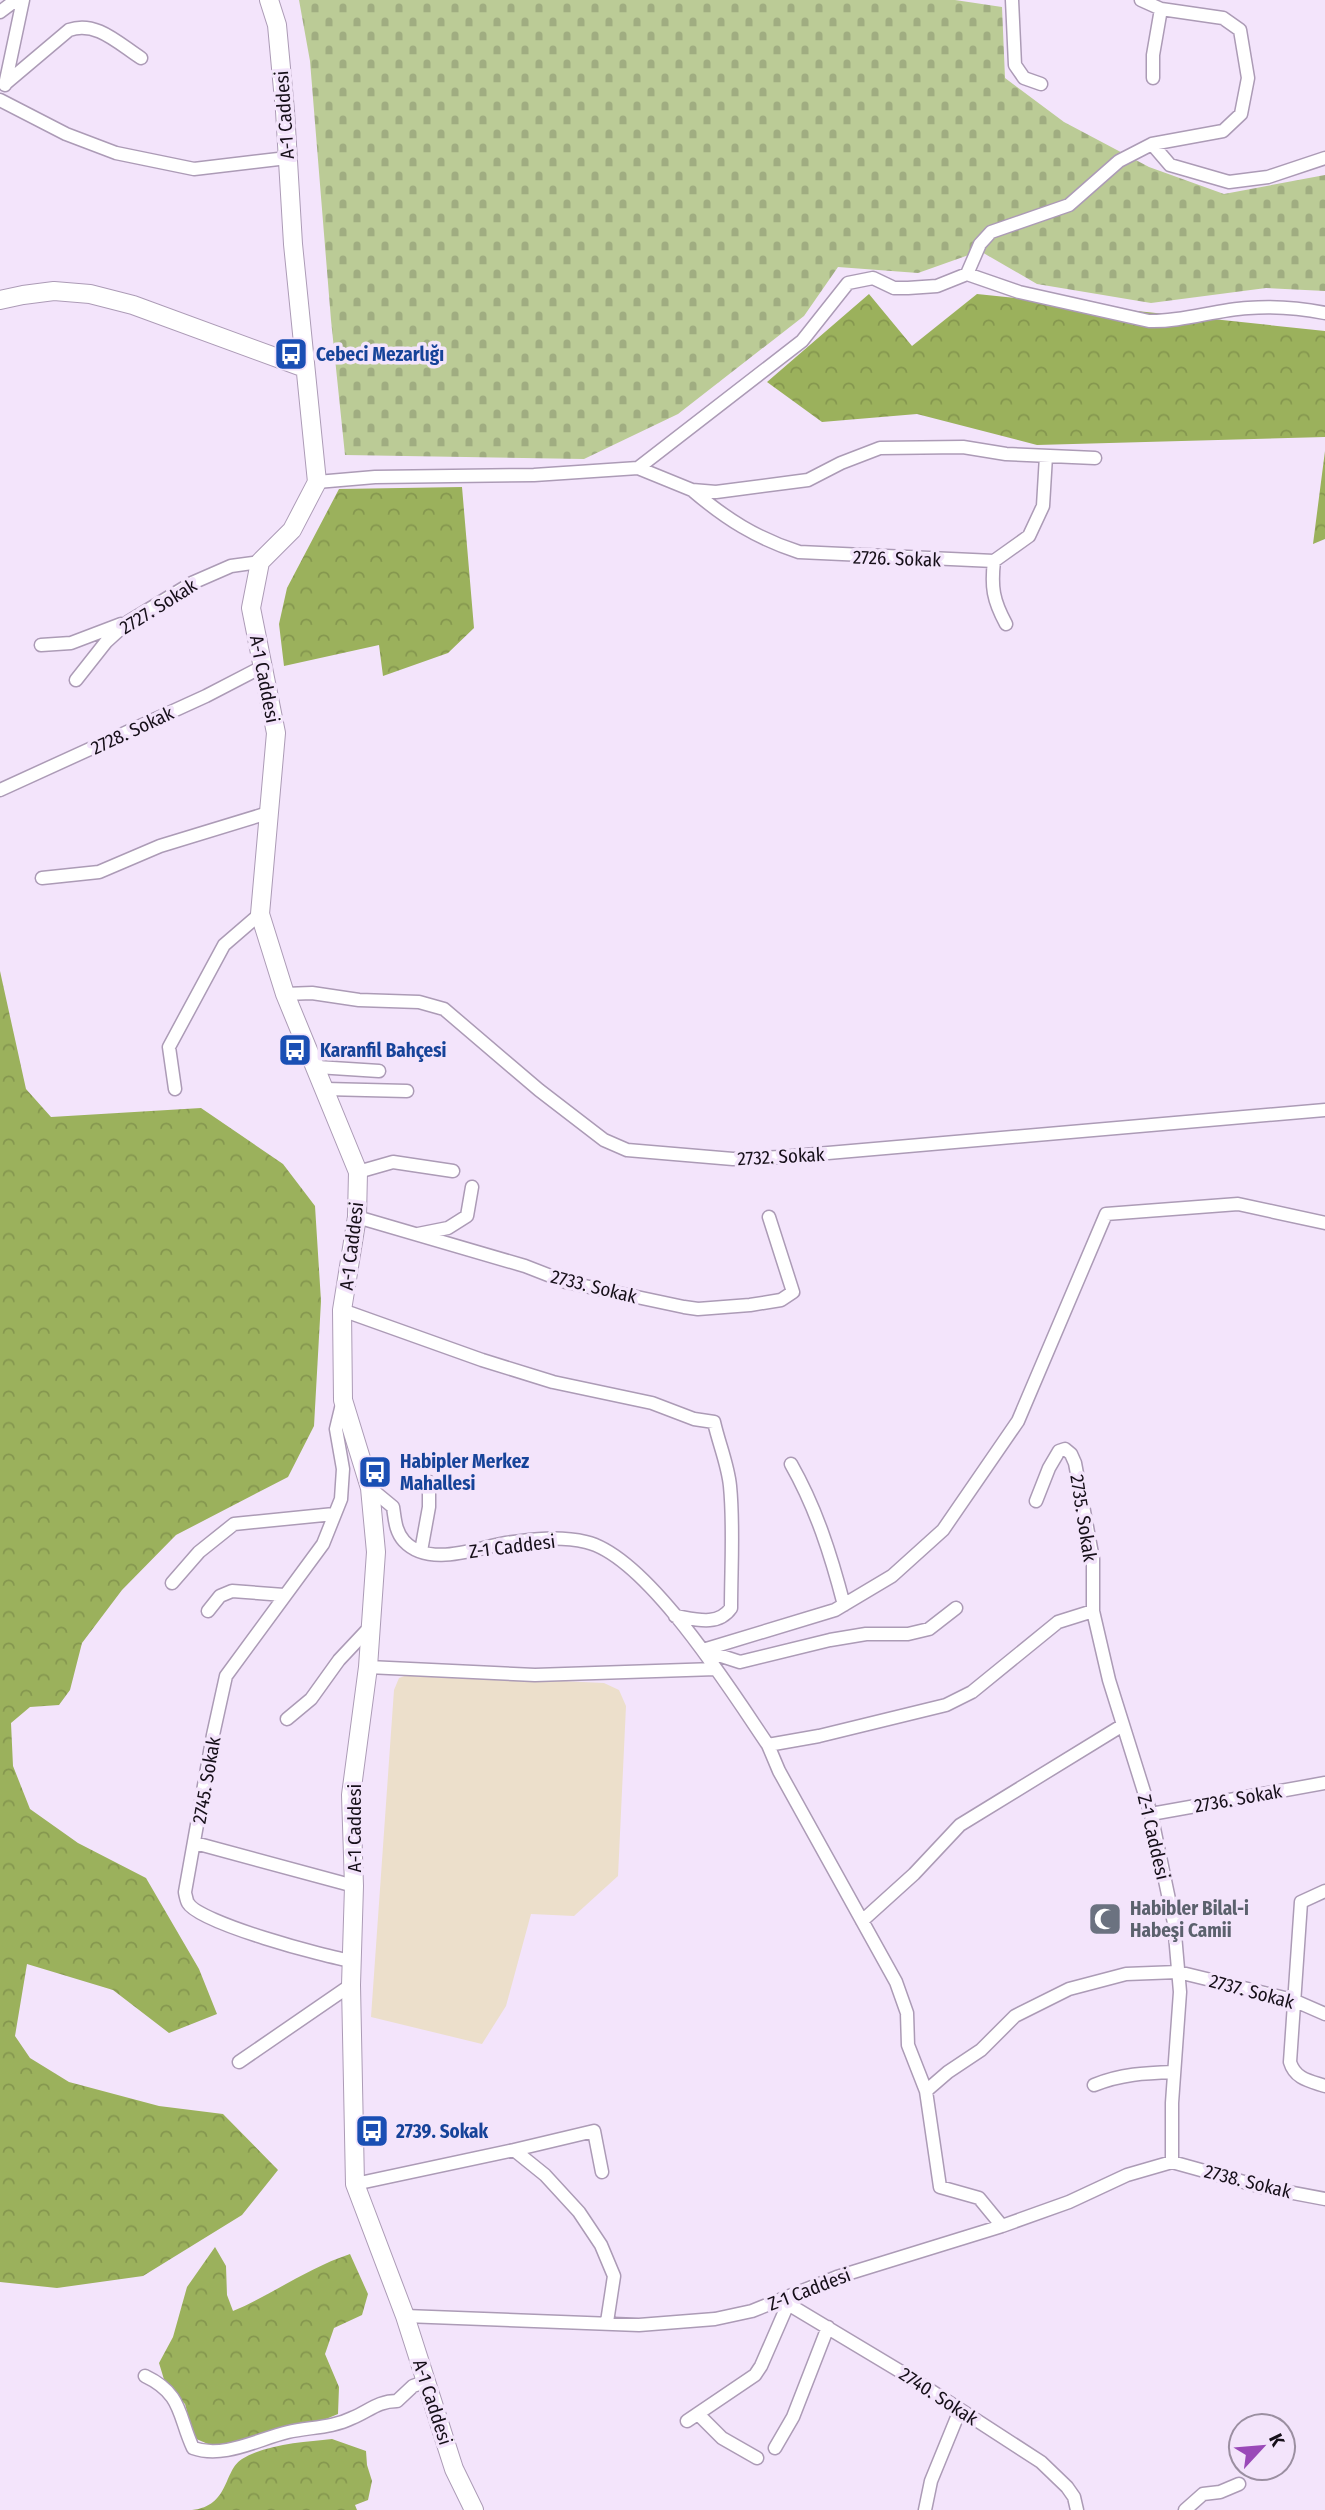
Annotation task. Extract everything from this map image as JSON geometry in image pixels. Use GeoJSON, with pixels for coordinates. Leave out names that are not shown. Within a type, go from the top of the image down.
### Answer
{"type":"FeatureCollection","features":[{"type":"Feature","properties":{"kind":"main road","name":"A-1 Caddesi"},"geometry":{"type":"LineString","coordinates":[[269,0],[277,25],[293,244],[317,482]]}},
{"type":"Feature","properties":{"kind":"main road"},"geometry":{"type":"LineString","coordinates":[[0,300],[54,291],[90,294],[133,304],[305,368]]}},
{"type":"Feature","properties":{"kind":"main road"},"geometry":{"type":"LineString","coordinates":[[260,562],[292,530],[317,482]]}},
{"type":"Feature","properties":{"kind":"main road","name":"A-1 Caddesi"},"geometry":{"type":"LineString","coordinates":[[260,562],[251,608],[276,733],[260,914],[285,994],[358,1172],[357,1217],[342,1310],[343,1400],[370,1488],[376,1552],[368,1667],[351,1795],[355,2184],[405,2316],[454,2469],[474,2510]]}},
{"type":"Feature","properties":{"kind":"street"},"geometry":{"type":"LineString","coordinates":[[0,12],[16,0]]}},
{"type":"Feature","properties":{"kind":"street"},"geometry":{"type":"LineString","coordinates":[[23,0],[0,98],[66,134],[116,153],[194,169],[287,158]]}},
{"type":"Feature","properties":{"kind":"street"},"geometry":{"type":"LineString","coordinates":[[1012,0],[1015,65],[1024,78],[1041,84]]}},
{"type":"Feature","properties":{"kind":"street"},"geometry":{"type":"LineString","coordinates":[[967,274],[980,244],[992,232],[1069,205],[1119,160],[1152,144],[1223,131],[1241,114],[1248,78],[1240,30],[1223,18],[1161,9],[1140,0]]}},
{"type":"Feature","properties":{"kind":"street"},"geometry":{"type":"LineString","coordinates":[[1153,78],[1153,55],[1161,9]]}},
{"type":"Feature","properties":{"kind":"street"},"geometry":{"type":"LineString","coordinates":[[5,84],[69,30],[81,25],[95,28],[141,58]]}},
{"type":"Feature","properties":{"kind":"street"},"geometry":{"type":"LineString","coordinates":[[1152,144],[1170,165],[1229,182],[1268,177],[1325,158]]}},
{"type":"Feature","properties":{"kind":"street"},"geometry":{"type":"LineString","coordinates":[[638,468],[802,341],[848,283],[873,278],[894,288],[937,286],[967,274],[1019,292],[1149,321],[1166,321],[1247,308],[1294,308],[1325,313]]}},
{"type":"Feature","properties":{"kind":"street","name":"2726. Sokak"},"geometry":{"type":"LineString","coordinates":[[317,482],[375,477],[534,475],[638,468],[692,489],[716,492],[808,480],[841,463],[880,448],[963,447],[1006,454],[1095,458]]}},
{"type":"Feature","properties":{"kind":"street"},"geometry":{"type":"LineString","coordinates":[[1006,624],[991,588],[994,561],[1029,536],[1043,506],[1046,456]]}},
{"type":"Feature","properties":{"kind":"street","name":"2726. Sokak"},"geometry":{"type":"LineString","coordinates":[[692,489],[713,508],[751,533],[799,552],[994,561]]}},
{"type":"Feature","properties":{"kind":"street","name":"2727. Sokak"},"geometry":{"type":"LineString","coordinates":[[76,680],[106,642],[128,622],[192,583],[231,566],[260,562]]}},
{"type":"Feature","properties":{"kind":"street"},"geometry":{"type":"LineString","coordinates":[[41,645],[71,643],[128,622]]}},
{"type":"Feature","properties":{"kind":"street","name":"2728. Sokak"},"geometry":{"type":"LineString","coordinates":[[0,790],[206,696],[262,667]]}},
{"type":"Feature","properties":{"kind":"street"},"geometry":{"type":"LineString","coordinates":[[42,877],[99,872],[160,846],[268,813]]}},
{"type":"Feature","properties":{"kind":"street"},"geometry":{"type":"LineString","coordinates":[[175,1089],[169,1047],[225,945],[260,914]]}},
{"type":"Feature","properties":{"kind":"street","name":"2732. Sokak"},"geometry":{"type":"LineString","coordinates":[[285,994],[312,993],[359,1000],[419,1002],[444,1009],[593,1132],[627,1150],[733,1159],[782,1157],[1325,1110]]}},
{"type":"Feature","properties":{"kind":"street"},"geometry":{"type":"LineString","coordinates":[[317,1067],[379,1071]]}},
{"type":"Feature","properties":{"kind":"street"},"geometry":{"type":"LineString","coordinates":[[326,1089],[407,1091]]}},
{"type":"Feature","properties":{"kind":"street"},"geometry":{"type":"LineString","coordinates":[[358,1172],[393,1162],[453,1171]]}},
{"type":"Feature","properties":{"kind":"street"},"geometry":{"type":"LineString","coordinates":[[414,1235],[449,1228],[467,1216],[472,1186]]}},
{"type":"Feature","properties":{"kind":"street"},"geometry":{"type":"LineString","coordinates":[[703,1650],[835,1610],[892,1576],[943,1530],[1018,1421],[1106,1214],[1238,1204],[1325,1223]]}},
{"type":"Feature","properties":{"kind":"street","name":"2733. Sokak"},"geometry":{"type":"LineString","coordinates":[[357,1217],[525,1266],[566,1282],[698,1309],[781,1300],[793,1292],[769,1217]]}},
{"type":"Feature","properties":{"kind":"street"},"geometry":{"type":"LineString","coordinates":[[342,1310],[482,1360],[553,1382],[652,1404],[694,1419],[714,1422],[730,1489],[731,1608],[726,1616],[703,1621],[675,1616]]}},
{"type":"Feature","properties":{"kind":"street","name":"2745. Sokak"},"geometry":{"type":"LineString","coordinates":[[343,1400],[336,1429],[343,1469],[341,1499],[323,1544],[226,1676],[185,1892],[187,1903],[194,1909],[261,1938],[323,1957],[352,1961]]}},
{"type":"Feature","properties":{"kind":"street","name":"2735. Sokak"},"geometry":{"type":"LineString","coordinates":[[1036,1501],[1049,1468],[1059,1451],[1065,1449],[1075,1463],[1093,1559],[1093,1611]]}},
{"type":"Feature","properties":{"kind":"street"},"geometry":{"type":"LineString","coordinates":[[791,1464],[808,1495],[831,1556],[844,1605]]}},
{"type":"Feature","properties":{"kind":"street"},"geometry":{"type":"LineString","coordinates":[[370,1488],[393,1507],[395,1524],[405,1543],[421,1551],[429,1507],[429,1482]]}},
{"type":"Feature","properties":{"kind":"street"},"geometry":{"type":"LineString","coordinates":[[172,1583],[198,1552],[234,1524],[334,1514]]}},
{"type":"Feature","properties":{"kind":"street","name":"Z-1 Caddesi"},"geometry":{"type":"LineString","coordinates":[[421,1551],[452,1554],[537,1539],[587,1542],[601,1547],[633,1569],[675,1616],[703,1650],[768,1745],[779,1771],[896,1982],[907,2012],[908,2045],[926,2091],[940,2188],[979,2198],[1002,2226]]}},
{"type":"Feature","properties":{"kind":"street"},"geometry":{"type":"LineString","coordinates":[[208,1611],[220,1596],[232,1591],[284,1595]]}},
{"type":"Feature","properties":{"kind":"street"},"geometry":{"type":"LineString","coordinates":[[703,1650],[740,1662],[830,1640],[866,1634],[908,1634],[929,1629],[956,1608]]}},
{"type":"Feature","properties":{"kind":"street"},"geometry":{"type":"LineString","coordinates":[[768,1745],[819,1736],[946,1705],[972,1692],[1058,1622],[1093,1611]]}},
{"type":"Feature","properties":{"kind":"street","name":"Z-1 Caddesi"},"geometry":{"type":"LineString","coordinates":[[405,2316],[639,2325],[715,2319],[786,2302],[837,2277],[1002,2226],[1069,2202],[1127,2175],[1172,2162],[1174,2072],[1180,1992],[1174,1923],[1151,1814],[1123,1725],[1093,1611]]}},
{"type":"Feature","properties":{"kind":"street"},"geometry":{"type":"LineString","coordinates":[[287,1719],[311,1699],[339,1660],[370,1627]]}},
{"type":"Feature","properties":{"kind":"street"},"geometry":{"type":"LineString","coordinates":[[368,1667],[534,1675],[716,1669]]}},
{"type":"Feature","properties":{"kind":"street"},"geometry":{"type":"LineString","coordinates":[[862,1921],[914,1874],[960,1825],[1123,1725]]}},
{"type":"Feature","properties":{"kind":"street","name":"2736. Sokak"},"geometry":{"type":"LineString","coordinates":[[1151,1814],[1325,1783]]}},
{"type":"Feature","properties":{"kind":"street"},"geometry":{"type":"LineString","coordinates":[[195,1843],[354,1886]]}},
{"type":"Feature","properties":{"kind":"street"},"geometry":{"type":"LineString","coordinates":[[1325,1891],[1301,1902],[1290,2062],[1298,2076],[1325,2086]]}},
{"type":"Feature","properties":{"kind":"street","name":"2737. Sokak"},"geometry":{"type":"LineString","coordinates":[[926,2091],[981,2050],[1015,2015],[1069,1989],[1126,1974],[1178,1972],[1293,2000],[1325,2014]]}},
{"type":"Feature","properties":{"kind":"street"},"geometry":{"type":"LineString","coordinates":[[239,2062],[351,1984]]}},
{"type":"Feature","properties":{"kind":"street"},"geometry":{"type":"LineString","coordinates":[[1094,2085],[1113,2077],[1136,2073],[1174,2072]]}},
{"type":"Feature","properties":{"kind":"street"},"geometry":{"type":"LineString","coordinates":[[355,2184],[594,2131],[602,2172]]}},
{"type":"Feature","properties":{"kind":"street"},"geometry":{"type":"LineString","coordinates":[[514,2150],[545,2175],[579,2212],[601,2245],[614,2276],[607,2322]]}},
{"type":"Feature","properties":{"kind":"street","name":"2738. Sokak"},"geometry":{"type":"LineString","coordinates":[[1172,2162],[1262,2187],[1325,2199]]}},
{"type":"Feature","properties":{"kind":"street"},"geometry":{"type":"LineString","coordinates":[[757,2458],[692,2417],[755,2375],[786,2302]]}},
{"type":"Feature","properties":{"kind":"street","name":"2740. Sokak"},"geometry":{"type":"LineString","coordinates":[[786,2302],[1041,2462],[1067,2487],[1074,2497],[1077,2510]]}},
{"type":"Feature","properties":{"kind":"street"},"geometry":{"type":"LineString","coordinates":[[775,2448],[793,2417],[828,2327]]}},
{"type":"Feature","properties":{"kind":"street"},"geometry":{"type":"LineString","coordinates":[[145,2376],[167,2391],[178,2405],[193,2448],[206,2452],[258,2442],[286,2432],[340,2423],[384,2401],[397,2401],[413,2386],[427,2381]]}},
{"type":"Feature","properties":{"kind":"street"},"geometry":{"type":"LineString","coordinates":[[925,2510],[931,2481],[960,2410]]}},
{"type":"Feature","properties":{"kind":"street"},"geometry":{"type":"LineString","coordinates":[[1185,2510],[1203,2494],[1220,2492],[1239,2484]]}},
{"type":"Feature","properties":{"kind":"shaded area"},"geometry":{"type":"Polygon","coordinates":[[[410,1674],[604,1683],[619,1690],[626,1706],[618,1876],[574,1916],[531,1914],[506,2006],[482,2044],[371,2017],[394,1690],[399,1678],[410,1674]]]}},
{"type":"Feature","properties":{"kind":"green space"},"geometry":{"type":"Polygon","coordinates":[[[299,0],[955,0],[1002,7],[1005,78],[1064,122],[1149,167],[1224,194],[1325,175],[1325,291],[1266,288],[1151,303],[1037,284],[980,251],[918,273],[838,267],[804,316],[678,414],[584,459],[345,455],[310,61],[299,0]]]}},
{"type":"Feature","properties":{"kind":"green space"},"geometry":{"type":"Polygon","coordinates":[[[869,294],[912,346],[977,294],[1325,331],[1325,437],[1037,445],[917,414],[822,422],[767,382],[869,294]]]}},
{"type":"Feature","properties":{"kind":"green space"},"geometry":{"type":"Polygon","coordinates":[[[1325,451],[1325,539],[1313,544],[1325,451]]]}},
{"type":"Feature","properties":{"kind":"green space"},"geometry":{"type":"Polygon","coordinates":[[[462,487],[474,628],[448,653],[383,676],[379,645],[284,666],[279,624],[287,588],[339,489],[462,487]]]}},
{"type":"Feature","properties":{"kind":"green space"},"geometry":{"type":"Polygon","coordinates":[[[0,971],[26,1089],[51,1117],[201,1108],[283,1164],[315,1206],[321,1301],[314,1426],[288,1477],[176,1535],[122,1590],[82,1643],[70,1690],[59,1705],[30,1707],[11,1723],[13,1766],[30,1809],[78,1843],[146,1878],[199,1969],[217,2014],[169,2033],[113,1990],[27,1964],[15,2036],[30,2058],[69,2082],[159,2106],[223,2114],[278,2170],[242,2215],[143,2276],[57,2288],[0,2282],[0,971]]]}},
{"type":"Feature","properties":{"kind":"green space"},"geometry":{"type":"Polygon","coordinates":[[[215,2247],[226,2266],[227,2295],[233,2311],[320,2266],[350,2254],[368,2294],[362,2315],[334,2328],[325,2354],[339,2387],[338,2414],[314,2424],[272,2431],[215,2447],[194,2438],[185,2404],[166,2386],[159,2363],[173,2337],[187,2287],[215,2247]]]}},
{"type":"Feature","properties":{"kind":"green space"},"geometry":{"type":"Polygon","coordinates":[[[332,2439],[366,2451],[372,2481],[368,2500],[355,2505],[357,2510],[192,2510],[204,2507],[220,2495],[236,2464],[242,2459],[286,2444],[332,2439]]]}},
{"type":"Feature","properties":{"kind":"place","name":"Cebeci Mezarlığı"},"geometry":{"type":"Point","coordinates":[291,354]}},
{"type":"Feature","properties":{"kind":"place","name":"Karanfil Bahçesi"},"geometry":{"type":"Point","coordinates":[295,1050]}},
{"type":"Feature","properties":{"kind":"place","name":"Habipler Merkez Mahallesi"},"geometry":{"type":"Point","coordinates":[375,1472]}},
{"type":"Feature","properties":{"kind":"place","name":"Habibler Bilal-i Habeşi Camii"},"geometry":{"type":"Point","coordinates":[1105,1919]}},
{"type":"Feature","properties":{"kind":"place","name":"2739. Sokak"},"geometry":{"type":"Point","coordinates":[372,2131]}}]}
